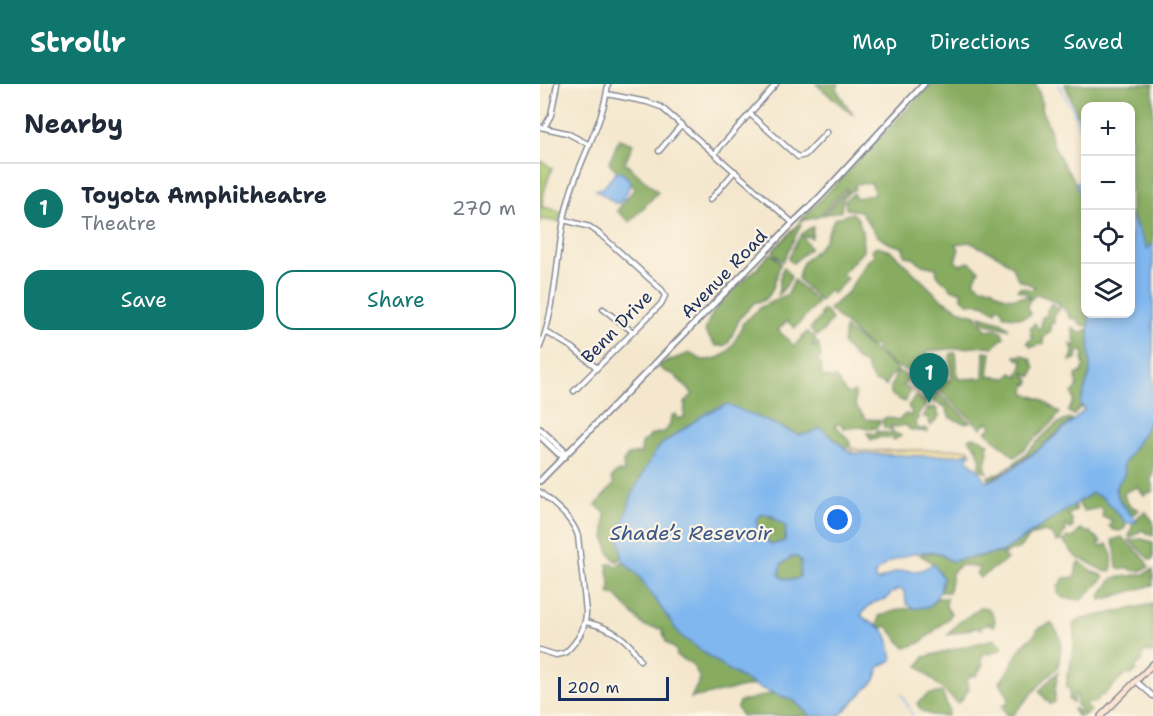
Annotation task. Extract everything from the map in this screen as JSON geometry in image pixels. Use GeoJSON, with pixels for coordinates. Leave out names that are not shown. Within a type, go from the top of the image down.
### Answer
{"type":"FeatureCollection","features":[{"type":"Feature","properties":{"kind":"main road"},"geometry":{"type":"LineString","coordinates":[[1101,716],[1153,664]]}},
{"type":"Feature","properties":{"kind":"street"},"geometry":{"type":"LineString","coordinates":[[557,84],[551,115],[542,128],[567,133],[590,145]]}},
{"type":"Feature","properties":{"kind":"street"},"geometry":{"type":"LineString","coordinates":[[540,346],[553,302],[568,201],[602,116],[608,84]]}},
{"type":"Feature","properties":{"kind":"street"},"geometry":{"type":"LineString","coordinates":[[715,153],[776,84]]}},
{"type":"Feature","properties":{"kind":"street","name":"Avenue Road"},"geometry":{"type":"LineString","coordinates":[[540,481],[820,197],[924,84]]}},
{"type":"Feature","properties":{"kind":"street"},"geometry":{"type":"LineString","coordinates":[[607,94],[654,104],[682,124],[793,223]]}},
{"type":"Feature","properties":{"kind":"street"},"geometry":{"type":"LineString","coordinates":[[750,114],[798,157],[805,155],[827,132]]}},
{"type":"Feature","properties":{"kind":"street"},"geometry":{"type":"LineString","coordinates":[[659,151],[682,124]]}},
{"type":"Feature","properties":{"kind":"street"},"geometry":{"type":"LineString","coordinates":[[710,200],[735,171]]}},
{"type":"Feature","properties":{"kind":"street","name":"Benn Drive"},"geometry":{"type":"LineString","coordinates":[[564,220],[590,227],[601,235],[664,292],[665,299],[574,391]]}},
{"type":"Feature","properties":{"kind":"street"},"geometry":{"type":"LineString","coordinates":[[603,309],[633,332]]}},
{"type":"Feature","properties":{"kind":"street"},"geometry":{"type":"LineString","coordinates":[[546,332],[573,348],[597,368]]}},
{"type":"Feature","properties":{"kind":"street"},"geometry":{"type":"LineString","coordinates":[[540,429],[563,450],[564,456]]}},
{"type":"Feature","properties":{"kind":"street"},"geometry":{"type":"LineString","coordinates":[[540,436],[564,456]]}},
{"type":"Feature","properties":{"kind":"street"},"geometry":{"type":"LineString","coordinates":[[540,492],[576,528],[586,622],[583,630],[565,653],[556,655],[540,650]]}},
{"type":"Feature","properties":{"kind":"street"},"geometry":{"type":"LineString","coordinates":[[586,622],[613,630],[631,646],[640,660]]}},
{"type":"Feature","properties":{"kind":"street"},"geometry":{"type":"LineString","coordinates":[[1136,681],[1153,696]]}},
{"type":"Feature","properties":{"kind":"green space"},"geometry":{"type":"Polygon","coordinates":[[[816,84],[839,84],[836,89],[853,115],[816,84]]]}},
{"type":"Feature","properties":{"kind":"green space"},"geometry":{"type":"Polygon","coordinates":[[[931,84],[1036,84],[1042,102],[1041,109],[1051,132],[1052,142],[1081,196],[1081,318],[1090,318],[1089,326],[1081,325],[1075,318],[1071,319],[1061,306],[1052,300],[1037,294],[1031,299],[1028,294],[1017,290],[1020,287],[1031,290],[1035,287],[1018,279],[1012,266],[999,256],[969,242],[956,244],[959,249],[955,261],[960,265],[969,262],[979,270],[974,281],[981,287],[992,288],[1008,297],[1027,296],[1030,300],[1027,306],[1031,314],[1021,317],[1004,316],[1001,308],[997,307],[996,312],[983,304],[968,303],[962,298],[961,291],[953,290],[937,275],[936,268],[922,265],[912,257],[905,256],[903,247],[888,243],[877,235],[861,211],[846,209],[845,200],[854,193],[855,198],[874,195],[872,183],[855,184],[855,189],[849,192],[846,188],[818,217],[800,221],[931,84]]]}},
{"type":"Feature","properties":{"kind":"green space"},"geometry":{"type":"Polygon","coordinates":[[[1065,84],[1153,84],[1153,243],[1147,249],[1135,224],[1135,102],[1081,102],[1081,124],[1065,84]]]}},
{"type":"Feature","properties":{"kind":"green space"},"geometry":{"type":"Polygon","coordinates":[[[619,139],[633,144],[625,163],[658,192],[630,222],[617,211],[635,188],[609,163],[619,139]]]}},
{"type":"Feature","properties":{"kind":"green space"},"geometry":{"type":"Polygon","coordinates":[[[540,160],[552,168],[545,188],[542,207],[561,211],[559,222],[541,219],[540,224],[540,160]]]}},
{"type":"Feature","properties":{"kind":"green space"},"geometry":{"type":"Polygon","coordinates":[[[846,191],[848,193],[843,198],[841,211],[823,215],[846,191]]]}},
{"type":"Feature","properties":{"kind":"green space"},"geometry":{"type":"Polygon","coordinates":[[[852,213],[860,224],[863,251],[842,274],[847,279],[833,294],[829,290],[820,301],[798,279],[802,265],[820,247],[834,219],[852,213]]]}},
{"type":"Feature","properties":{"kind":"green space"},"geometry":{"type":"Polygon","coordinates":[[[800,223],[783,261],[775,255],[773,250],[800,223]]]}},
{"type":"Feature","properties":{"kind":"green space"},"geometry":{"type":"Polygon","coordinates":[[[813,227],[812,238],[803,237],[810,248],[793,263],[789,257],[796,243],[801,235],[813,227]]]}},
{"type":"Feature","properties":{"kind":"green space"},"geometry":{"type":"Polygon","coordinates":[[[877,246],[890,250],[941,299],[964,312],[976,315],[987,329],[997,329],[1002,332],[1004,337],[993,347],[927,351],[927,367],[937,380],[952,380],[950,355],[952,353],[956,353],[958,379],[983,378],[984,352],[991,352],[988,376],[1007,378],[1012,373],[1019,377],[1018,373],[1023,360],[1015,356],[1023,355],[1032,360],[1035,366],[1032,376],[1028,376],[1025,372],[1024,375],[1030,380],[1029,384],[1026,383],[1025,394],[1041,399],[1060,413],[1015,457],[986,432],[992,426],[987,422],[981,428],[916,370],[905,370],[889,362],[876,350],[875,345],[871,348],[829,309],[848,292],[866,263],[874,255],[872,249],[877,246]]]}},
{"type":"Feature","properties":{"kind":"green space"},"geometry":{"type":"Polygon","coordinates":[[[771,253],[781,263],[770,294],[762,301],[755,302],[740,318],[729,342],[724,346],[716,346],[705,332],[712,314],[718,305],[758,269],[771,253]]]}},
{"type":"Feature","properties":{"kind":"green space"},"geometry":{"type":"Polygon","coordinates":[[[784,267],[791,277],[778,295],[781,273],[784,267]]]}},
{"type":"Feature","properties":{"kind":"green space"},"geometry":{"type":"Polygon","coordinates":[[[794,280],[818,302],[795,328],[787,321],[778,330],[794,346],[807,332],[814,337],[816,341],[811,346],[818,343],[821,356],[818,361],[821,365],[822,377],[836,378],[847,394],[855,392],[855,405],[866,419],[879,420],[880,424],[871,429],[844,428],[839,423],[835,425],[850,441],[850,446],[845,448],[821,428],[799,435],[756,416],[705,414],[662,444],[655,452],[619,536],[622,557],[617,562],[607,546],[605,513],[596,505],[614,484],[611,478],[618,471],[624,472],[623,462],[628,455],[641,453],[642,442],[651,435],[666,431],[671,416],[676,414],[678,419],[684,417],[685,402],[693,394],[673,374],[659,367],[659,364],[690,353],[702,360],[724,355],[741,331],[742,324],[761,307],[788,294],[794,280]]]}},
{"type":"Feature","properties":{"kind":"green space"},"geometry":{"type":"Polygon","coordinates":[[[1052,303],[1054,307],[1059,307],[1059,311],[1054,313],[1054,323],[1050,324],[1051,331],[1043,339],[1044,344],[1031,347],[1027,342],[1033,338],[1030,328],[1035,323],[1038,329],[1041,327],[1042,317],[1047,316],[1047,310],[1052,303]]]}},
{"type":"Feature","properties":{"kind":"green space"},"geometry":{"type":"Polygon","coordinates":[[[824,310],[832,319],[824,331],[816,336],[810,329],[822,316],[820,314],[824,310]]]}},
{"type":"Feature","properties":{"kind":"green space"},"geometry":{"type":"Polygon","coordinates":[[[980,316],[1001,322],[1008,329],[983,323],[980,316]]]}},
{"type":"Feature","properties":{"kind":"green space"},"geometry":{"type":"Polygon","coordinates":[[[845,328],[898,370],[889,378],[886,386],[874,382],[865,364],[859,362],[843,344],[845,328]]]}},
{"type":"Feature","properties":{"kind":"green space"},"geometry":{"type":"Polygon","coordinates":[[[1072,328],[1080,333],[1089,329],[1090,374],[1080,404],[1083,408],[1079,408],[1074,415],[1068,412],[1074,400],[1072,393],[1077,388],[1076,375],[1082,372],[1084,357],[1083,350],[1078,352],[1077,358],[1070,361],[1073,353],[1071,344],[1076,347],[1072,328]]]}},
{"type":"Feature","properties":{"kind":"green space"},"geometry":{"type":"Polygon","coordinates":[[[900,372],[908,377],[902,386],[910,391],[905,402],[893,396],[890,390],[896,373],[900,372]]]}},
{"type":"Feature","properties":{"kind":"green space"},"geometry":{"type":"Polygon","coordinates":[[[935,391],[970,422],[964,423],[950,418],[945,406],[933,401],[935,391]]]}},
{"type":"Feature","properties":{"kind":"green space"},"geometry":{"type":"Polygon","coordinates":[[[916,396],[925,401],[926,405],[918,414],[918,419],[915,421],[916,427],[926,428],[927,432],[911,430],[905,425],[896,427],[891,425],[893,431],[884,427],[882,420],[887,417],[898,420],[906,414],[910,416],[912,413],[908,406],[916,396]]]}},
{"type":"Feature","properties":{"kind":"green space"},"geometry":{"type":"Polygon","coordinates":[[[928,408],[936,408],[939,416],[931,426],[927,417],[923,417],[928,408]]]}},
{"type":"Feature","properties":{"kind":"green space"},"geometry":{"type":"Polygon","coordinates":[[[1153,413],[1153,476],[1151,478],[1153,491],[1144,495],[1137,487],[1125,492],[1124,496],[1129,505],[1139,510],[1132,515],[1120,502],[1115,485],[1125,473],[1122,466],[1144,432],[1153,413]]]}},
{"type":"Feature","properties":{"kind":"green space"},"geometry":{"type":"Polygon","coordinates":[[[1069,418],[1072,420],[1036,451],[989,481],[988,476],[1006,469],[1055,425],[1069,418]]]}},
{"type":"Feature","properties":{"kind":"green space"},"geometry":{"type":"Polygon","coordinates":[[[877,431],[901,436],[894,440],[879,437],[871,440],[867,433],[874,435],[877,431]]]}},
{"type":"Feature","properties":{"kind":"green space"},"geometry":{"type":"Polygon","coordinates":[[[972,437],[989,444],[985,464],[987,472],[981,471],[977,449],[969,439],[972,437]]]}},
{"type":"Feature","properties":{"kind":"green space"},"geometry":{"type":"Polygon","coordinates":[[[1092,493],[1104,498],[1126,523],[1125,528],[1120,531],[1109,526],[1112,520],[1102,517],[1103,511],[1100,508],[1084,511],[1080,507],[1079,501],[1092,493]]]}},
{"type":"Feature","properties":{"kind":"green space"},"geometry":{"type":"Polygon","coordinates":[[[1076,503],[1076,510],[1068,515],[1072,519],[1073,527],[1070,529],[1065,525],[1066,532],[1062,535],[1061,541],[1057,542],[1051,534],[1045,532],[1032,535],[1019,548],[1004,554],[1002,552],[1076,503]]]}},
{"type":"Feature","properties":{"kind":"green space"},"geometry":{"type":"Polygon","coordinates":[[[1145,511],[1153,521],[1153,536],[1142,530],[1129,537],[1133,523],[1145,511]]]}},
{"type":"Feature","properties":{"kind":"green space"},"geometry":{"type":"Polygon","coordinates":[[[764,513],[786,527],[785,541],[772,545],[760,534],[756,520],[764,513]]]}},
{"type":"Feature","properties":{"kind":"green space"},"geometry":{"type":"Polygon","coordinates":[[[1081,529],[1090,532],[1101,542],[1098,544],[1101,547],[1107,544],[1112,557],[1111,570],[1107,572],[1077,558],[1063,541],[1067,537],[1073,538],[1081,529]]]}},
{"type":"Feature","properties":{"kind":"green space"},"geometry":{"type":"Polygon","coordinates":[[[1122,537],[1145,559],[1149,567],[1138,571],[1127,567],[1122,570],[1117,567],[1112,540],[1122,537]]]}},
{"type":"Feature","properties":{"kind":"green space"},"geometry":{"type":"Polygon","coordinates":[[[1142,539],[1153,542],[1153,559],[1150,560],[1129,540],[1142,539]]]}},
{"type":"Feature","properties":{"kind":"green space"},"geometry":{"type":"Polygon","coordinates":[[[938,553],[951,561],[1000,553],[1007,559],[980,578],[976,573],[980,568],[960,565],[952,573],[949,592],[940,592],[943,578],[933,563],[920,555],[938,553]]]}},
{"type":"Feature","properties":{"kind":"green space"},"geometry":{"type":"Polygon","coordinates":[[[791,557],[797,557],[801,561],[800,577],[793,580],[783,578],[779,574],[781,565],[791,557]]]}},
{"type":"Feature","properties":{"kind":"green space"},"geometry":{"type":"Polygon","coordinates":[[[623,561],[639,576],[662,609],[694,645],[755,685],[691,698],[700,679],[692,664],[677,656],[676,650],[666,642],[662,629],[644,626],[616,596],[609,593],[607,564],[613,563],[616,567],[623,561]]]}},
{"type":"Feature","properties":{"kind":"green space"},"geometry":{"type":"Polygon","coordinates":[[[1080,562],[1104,578],[1081,600],[1063,598],[1058,593],[1058,587],[1064,578],[1075,577],[1077,564],[1080,562]]]}},
{"type":"Feature","properties":{"kind":"green space"},"geometry":{"type":"Polygon","coordinates":[[[1153,569],[1153,585],[1101,600],[1100,596],[1113,578],[1144,574],[1153,569]]]}},
{"type":"Feature","properties":{"kind":"green space"},"geometry":{"type":"Polygon","coordinates":[[[937,598],[947,598],[946,607],[951,613],[949,618],[920,643],[905,648],[887,626],[881,628],[878,624],[879,616],[901,609],[929,607],[937,598]]]}},
{"type":"Feature","properties":{"kind":"green space"},"geometry":{"type":"Polygon","coordinates":[[[1153,604],[1153,653],[1147,650],[1143,654],[1142,661],[1136,666],[1136,671],[1131,675],[1125,674],[1104,695],[1099,696],[1097,702],[1088,702],[1086,705],[1091,711],[1077,716],[1073,709],[1078,712],[1081,709],[1077,706],[1077,695],[1075,694],[1073,703],[1069,700],[1070,690],[1067,688],[1067,672],[1070,671],[1074,643],[1073,625],[1078,620],[1153,604]]]}},
{"type":"Feature","properties":{"kind":"green space"},"geometry":{"type":"Polygon","coordinates":[[[981,607],[989,609],[995,620],[994,626],[991,623],[982,626],[981,629],[974,628],[948,635],[957,624],[981,607]]]}},
{"type":"Feature","properties":{"kind":"green space"},"geometry":{"type":"Polygon","coordinates":[[[1051,623],[1060,639],[1058,667],[1012,716],[1007,716],[1002,706],[1008,703],[1008,696],[1000,682],[1024,644],[1034,636],[1038,629],[1051,623]]]}},
{"type":"Feature","properties":{"kind":"green space"},"geometry":{"type":"Polygon","coordinates":[[[994,639],[1002,645],[1002,649],[990,654],[984,653],[981,660],[983,664],[976,676],[972,675],[966,681],[969,689],[960,702],[957,703],[918,666],[924,657],[994,639]]]}},
{"type":"Feature","properties":{"kind":"green space"},"geometry":{"type":"Polygon","coordinates":[[[1058,672],[1055,702],[1050,704],[1039,691],[1058,672]]]}},
{"type":"Feature","properties":{"kind":"green space"},"geometry":{"type":"Polygon","coordinates":[[[942,692],[949,710],[948,716],[938,716],[922,711],[917,703],[929,694],[942,692]]]}},
{"type":"Feature","properties":{"kind":"green space"},"geometry":{"type":"Polygon","coordinates":[[[774,693],[793,700],[811,716],[742,716],[737,708],[739,702],[774,693]]]}},
{"type":"Feature","properties":{"kind":"sand"},"geometry":{"type":"Polygon","coordinates":[[[850,448],[864,451],[968,449],[971,453],[964,461],[854,456],[850,448]]]}},
{"type":"Feature","properties":{"kind":"water"},"geometry":{"type":"Polygon","coordinates":[[[617,171],[624,174],[631,182],[625,197],[619,203],[615,203],[596,190],[604,187],[617,171]]]}},
{"type":"Feature","properties":{"kind":"water"},"geometry":{"type":"Polygon","coordinates":[[[1081,179],[1081,196],[1076,183],[1081,179]]]}},
{"type":"Feature","properties":{"kind":"water","name":"Shade’s Resevoir"},"geometry":{"type":"Polygon","coordinates":[[[1135,224],[1147,249],[1153,243],[1153,413],[1123,465],[1125,473],[1115,488],[1120,502],[1137,521],[1126,523],[1104,498],[1092,493],[1002,552],[951,561],[939,553],[923,552],[894,560],[885,565],[874,576],[877,581],[896,572],[922,570],[933,563],[943,578],[940,592],[929,607],[913,608],[907,604],[904,591],[898,589],[886,599],[872,604],[861,615],[884,631],[889,642],[892,660],[880,666],[875,680],[839,716],[811,716],[793,700],[760,688],[730,671],[680,635],[639,576],[623,561],[619,536],[633,492],[655,452],[662,444],[705,414],[727,404],[799,435],[821,428],[852,454],[919,456],[962,455],[968,452],[970,454],[968,461],[978,469],[986,482],[1023,461],[1085,409],[1080,404],[1090,374],[1089,318],[1135,318],[1135,224]],[[762,514],[756,520],[760,531],[772,545],[785,541],[786,527],[772,516],[762,514]],[[791,557],[781,565],[779,574],[783,578],[793,580],[800,577],[801,561],[797,557],[791,557]]]}},
{"type":"Feature","properties":{"kind":"waterway"},"geometry":{"type":"LineString","coordinates":[[1058,84],[1072,108],[1081,134]]}},
{"type":"Feature","properties":{"kind":"waterway"},"geometry":{"type":"LineString","coordinates":[[902,695],[913,716]]}},
{"type":"Feature","properties":{"kind":"place","name":"Toyota Amphitheatre"},"geometry":{"type":"Point","coordinates":[929,403]}}]}
